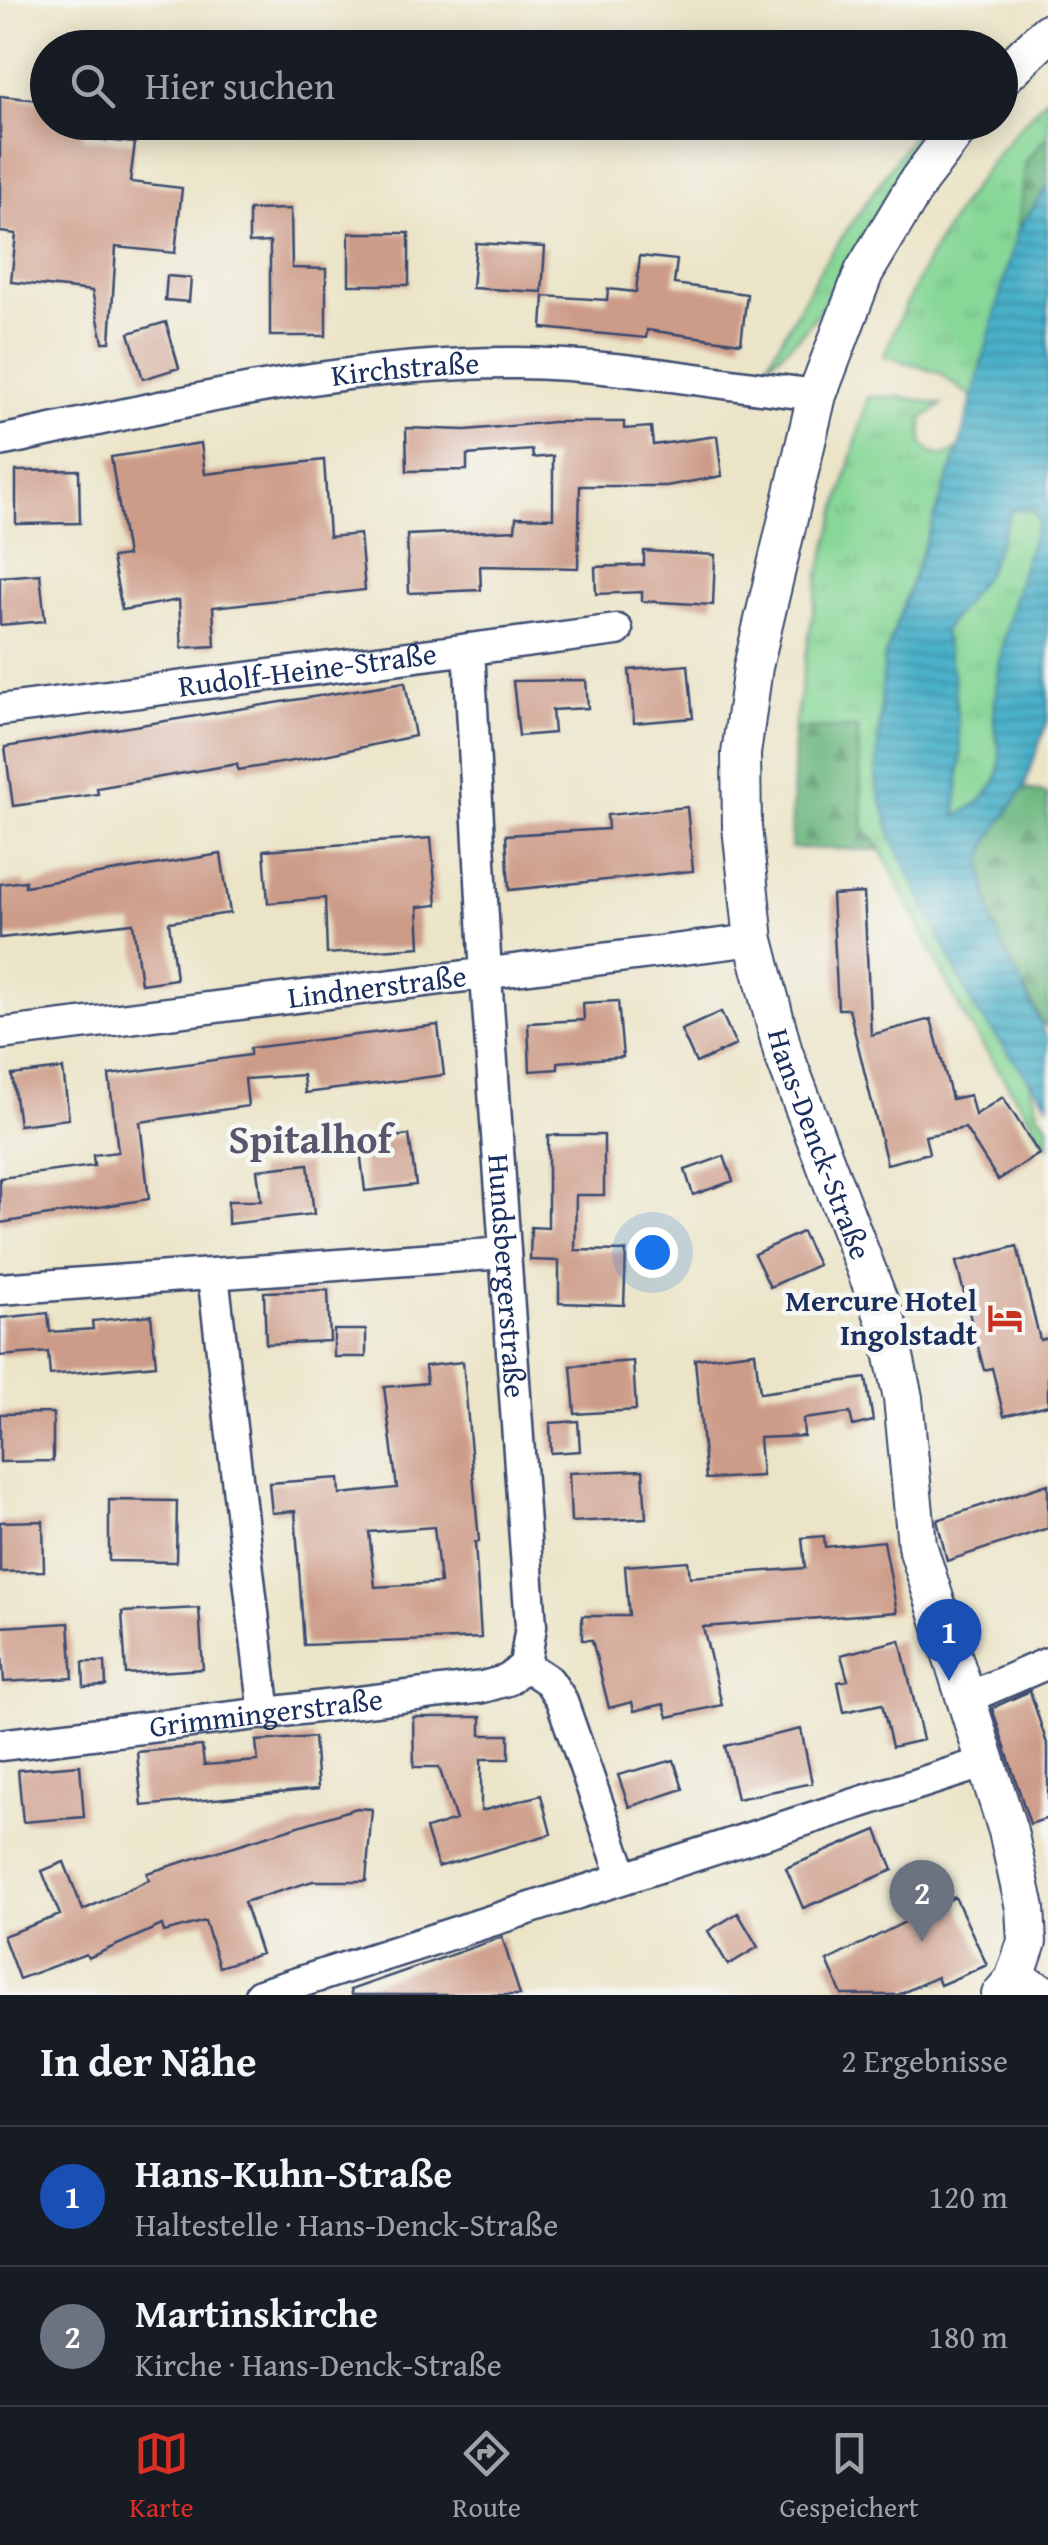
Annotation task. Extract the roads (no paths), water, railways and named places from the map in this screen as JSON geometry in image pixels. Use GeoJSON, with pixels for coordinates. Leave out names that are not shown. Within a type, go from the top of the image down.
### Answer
{"type":"FeatureCollection","features":[{"type":"Feature","properties":{"kind":"street"},"geometry":{"type":"LineString","coordinates":[[1018,61],[1048,32]]}},
{"type":"Feature","properties":{"kind":"street","name":"Hans-Denck-Straße"},"geometry":{"type":"LineString","coordinates":[[949,140],[919,180],[864,272],[818,395],[768,594],[742,754],[745,878],[754,940],[783,1052],[887,1324],[903,1398],[917,1545],[989,1762],[1025,1908],[1027,1942],[1020,1990]]}},
{"type":"Feature","properties":{"kind":"street","name":"Kirchstraße"},"geometry":{"type":"LineString","coordinates":[[0,441],[318,376],[448,365],[597,367],[818,395]]}},
{"type":"Feature","properties":{"kind":"street","name":"Rudolf-Heine-Straße"},"geometry":{"type":"LineString","coordinates":[[0,710],[617,630]]}},
{"type":"Feature","properties":{"kind":"street","name":"Hundsbergerstraße"},"geometry":{"type":"LineString","coordinates":[[469,649],[486,976],[530,1626],[525,1665]]}},
{"type":"Feature","properties":{"kind":"street","name":"Lindnerstraße"},"geometry":{"type":"LineString","coordinates":[[0,1034],[754,940]]}},
{"type":"Feature","properties":{"kind":"street"},"geometry":{"type":"LineString","coordinates":[[0,1289],[505,1254]]}},
{"type":"Feature","properties":{"kind":"street"},"geometry":{"type":"LineString","coordinates":[[213,1275],[264,1714]]}},
{"type":"Feature","properties":{"kind":"street"},"geometry":{"type":"LineString","coordinates":[[968,1698],[1048,1663]]}},
{"type":"Feature","properties":{"kind":"street"},"geometry":{"type":"LineString","coordinates":[[525,1665],[549,1681],[561,1699],[623,1876]]}},
{"type":"Feature","properties":{"kind":"street","name":"Grimmingerstraße"},"geometry":{"type":"LineString","coordinates":[[0,1746],[482,1687],[508,1680],[525,1665]]}},
{"type":"Feature","properties":{"kind":"street"},"geometry":{"type":"LineString","coordinates":[[260,1995],[989,1762]]}},
{"type":"Feature","properties":{"kind":"water"},"geometry":{"type":"Polygon","coordinates":[[[1048,186],[1048,719],[1024,788],[990,839],[982,863],[993,925],[1048,1039],[1048,1104],[974,1007],[893,840],[876,781],[884,659],[959,448],[1018,229],[1048,186]],[[1032,509],[1012,510],[987,573],[943,631],[953,674],[961,754],[956,816],[985,796],[998,774],[1000,754],[994,718],[1003,643],[1039,520],[1032,509]]]}},
{"type":"Feature","properties":{"kind":"place","name":"Mercure Hotel Ingolstadt"},"geometry":{"type":"Point","coordinates":[1005,1318]}},
{"type":"Feature","properties":{"kind":"place","name":"Hans-Kuhn-Straße"},"geometry":{"type":"Point","coordinates":[949,1681]}},
{"type":"Feature","properties":{"kind":"place","name":"Martinskirche"},"geometry":{"type":"Point","coordinates":[922,1942]}},
{"type":"Feature","properties":{"kind":"district","name":"Spitalhof"},"geometry":{"type":"Point","coordinates":[310,1139]}}]}
